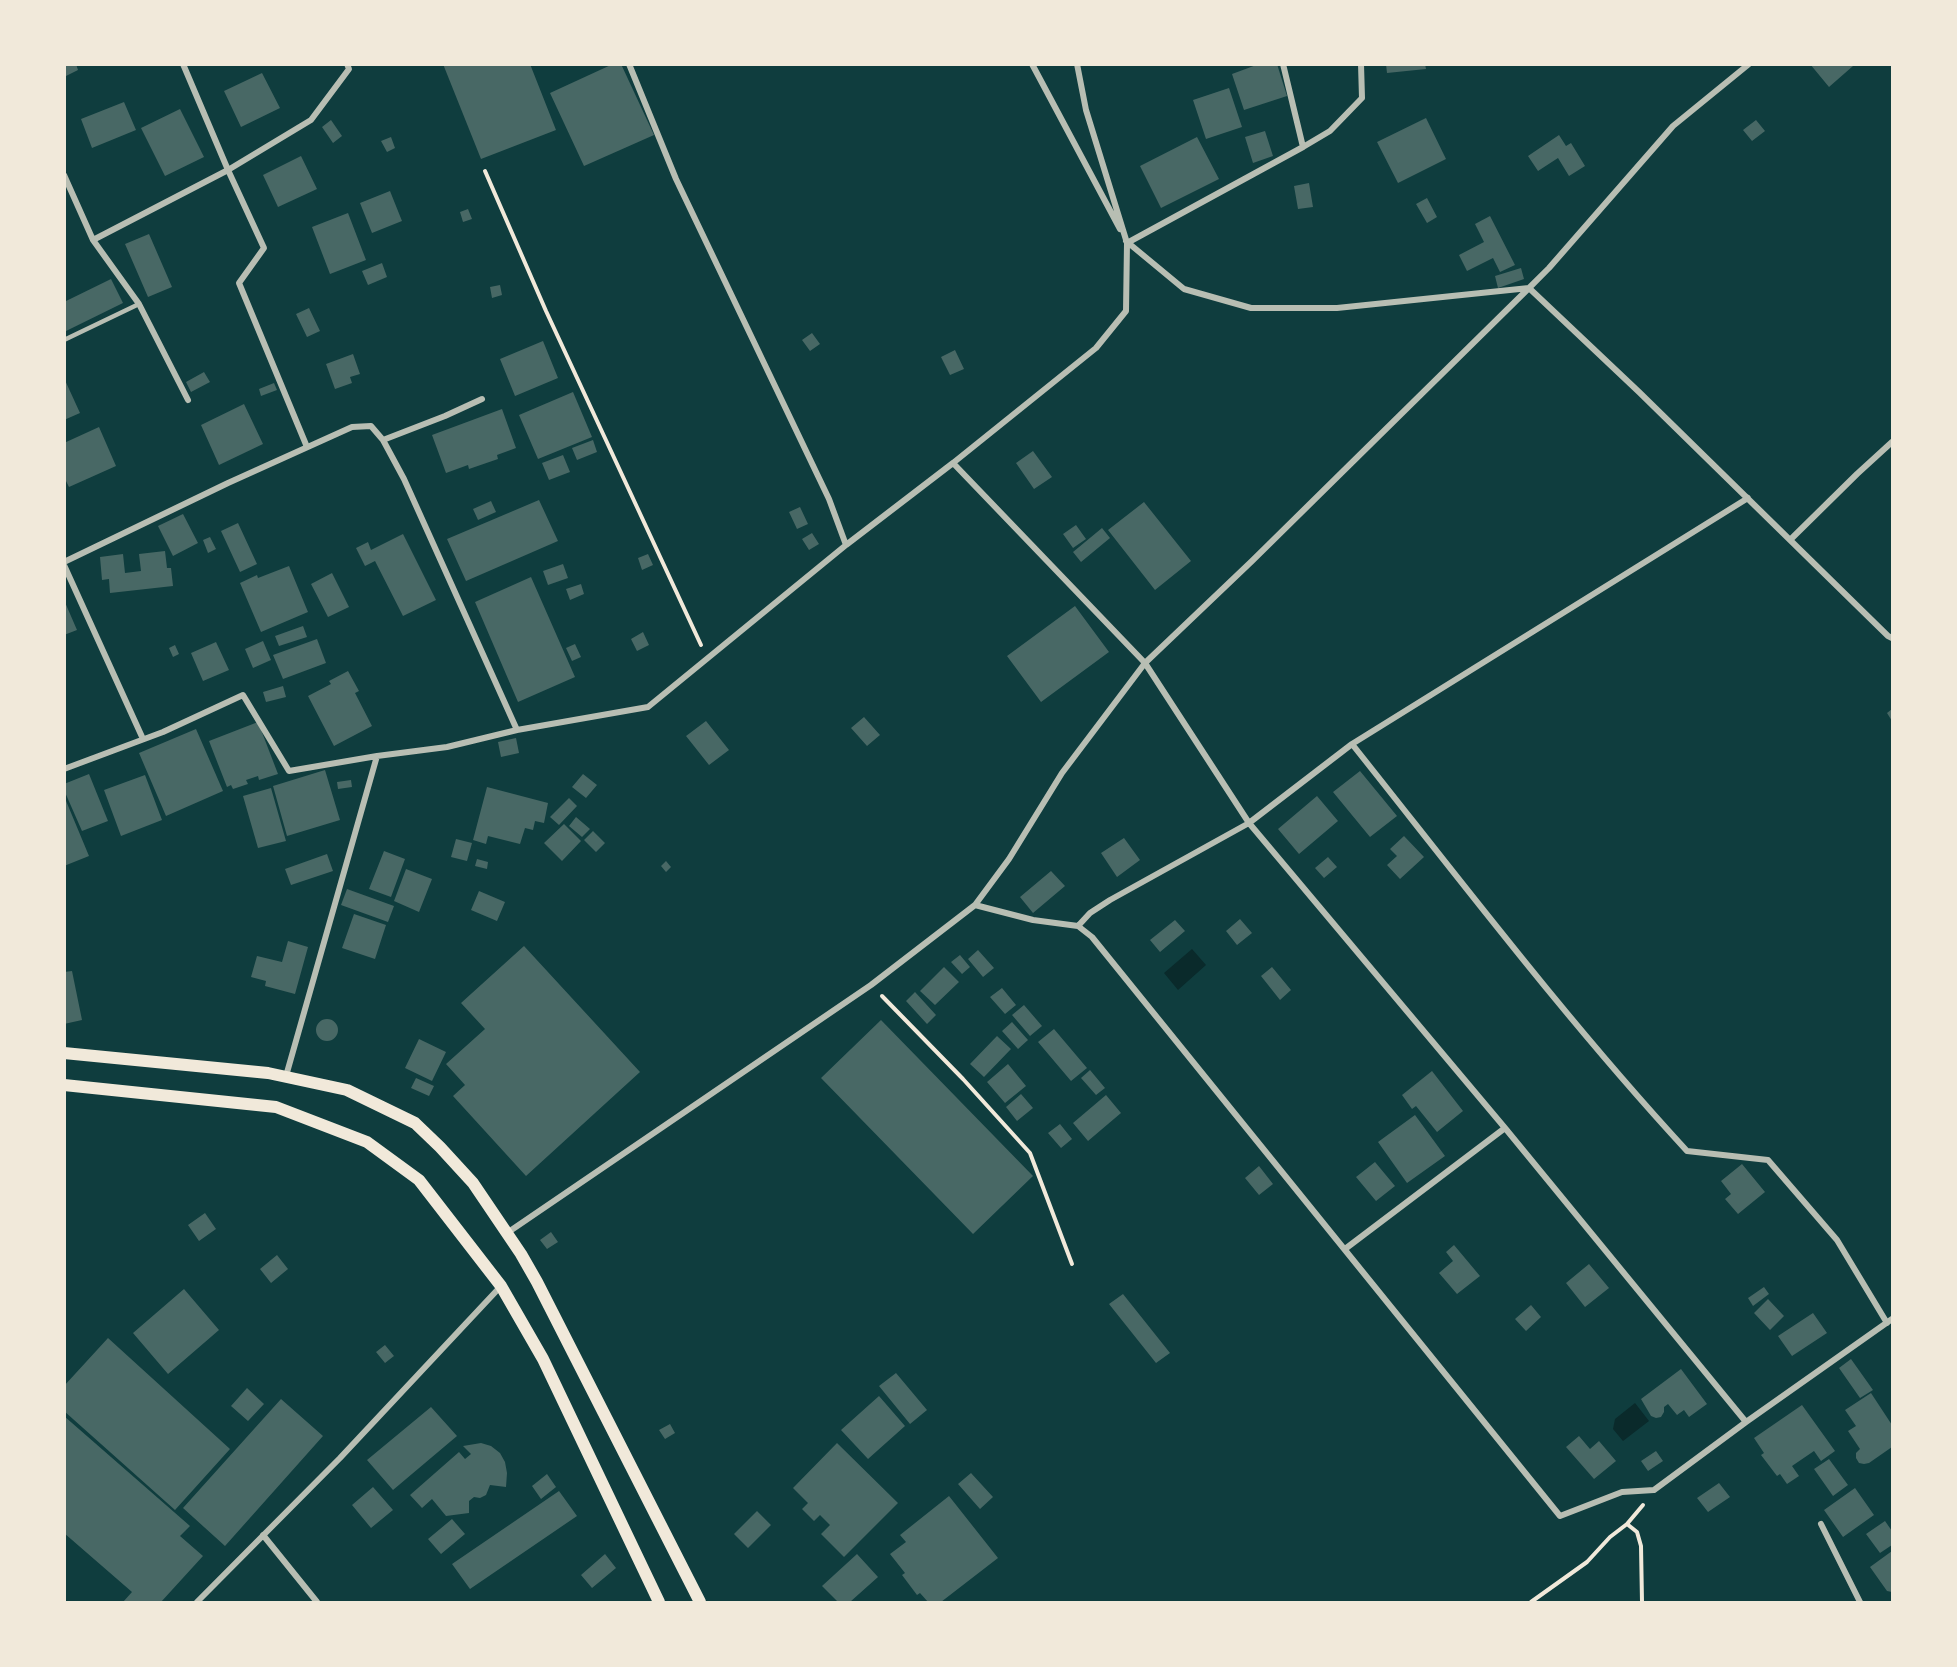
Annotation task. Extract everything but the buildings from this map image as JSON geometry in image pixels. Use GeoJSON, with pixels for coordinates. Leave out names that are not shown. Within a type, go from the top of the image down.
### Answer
{"type":"FeatureCollection","features":[{"type":"Feature","properties":{"kind":"main road"},"geometry":{"type":"LineString","coordinates":[[64,1053],[268,1072],[347,1090],[415,1123],[473,1183],[521,1254],[700,1602]]}},
{"type":"Feature","properties":{"kind":"main road"},"geometry":{"type":"LineString","coordinates":[[64,1085],[276,1107],[367,1142],[419,1180],[501,1286],[543,1359],[659,1602]]}},
{"type":"Feature","properties":{"kind":"street"},"geometry":{"type":"LineString","coordinates":[[183,64],[264,248],[239,283],[307,447]]}},
{"type":"Feature","properties":{"kind":"street"},"geometry":{"type":"LineString","coordinates":[[93,240],[228,170],[311,120],[349,69],[347,64]]}},
{"type":"Feature","properties":{"kind":"street"},"geometry":{"type":"LineString","coordinates":[[629,64],[676,179],[829,499],[846,545]]}},
{"type":"Feature","properties":{"kind":"street"},"geometry":{"type":"LineString","coordinates":[[1032,64],[1127,243],[1184,289],[1251,308],[1337,308],[1529,288],[1888,636],[1893,638]]}},
{"type":"Feature","properties":{"kind":"street"},"geometry":{"type":"LineString","coordinates":[[64,769],[143,739],[243,695],[289,771],[447,747],[517,730],[648,707],[846,545],[953,463],[1096,348],[1126,311],[1127,243],[1086,110],[1077,64]]}},
{"type":"Feature","properties":{"kind":"street"},"geometry":{"type":"LineString","coordinates":[[1283,64],[1303,147]]}},
{"type":"Feature","properties":{"kind":"street"},"geometry":{"type":"LineString","coordinates":[[1127,243],[1330,131],[1362,98],[1362,64]]}},
{"type":"Feature","properties":{"kind":"street"},"geometry":{"type":"LineString","coordinates":[[506,1234],[871,985],[975,905],[1015,850],[1062,773],[1145,663],[1529,288],[1673,126],[1749,64]]}},
{"type":"Feature","properties":{"kind":"street"},"geometry":{"type":"LineString","coordinates":[[64,175],[93,240],[139,304],[188,400]]}},
{"type":"Feature","properties":{"kind":"street"},"geometry":{"type":"LineString","coordinates":[[383,440],[482,399]]}},
{"type":"Feature","properties":{"kind":"street"},"geometry":{"type":"LineString","coordinates":[[143,739],[64,564],[307,447],[352,427],[370,426],[383,440],[404,479],[517,730]]}},
{"type":"Feature","properties":{"kind":"street"},"geometry":{"type":"LineString","coordinates":[[1790,540],[1893,442]]}},
{"type":"Feature","properties":{"kind":"street"},"geometry":{"type":"LineString","coordinates":[[953,463],[1145,663],[1249,823],[1505,1128],[1746,1422]]}},
{"type":"Feature","properties":{"kind":"street"},"geometry":{"type":"LineString","coordinates":[[1078,926],[1090,913],[1110,900],[1249,823],[1352,744],[1748,498]]}},
{"type":"Feature","properties":{"kind":"street"},"geometry":{"type":"LineString","coordinates":[[975,905],[1033,920],[1078,926],[1092,937],[1560,1516],[1622,1492],[1654,1490],[1890,1321],[1837,1240],[1768,1160],[1687,1151],[1636,1095],[1498,929],[1352,744]]}},
{"type":"Feature","properties":{"kind":"street"},"geometry":{"type":"LineString","coordinates":[[286,1076],[377,756]]}},
{"type":"Feature","properties":{"kind":"street"},"geometry":{"type":"LineString","coordinates":[[1345,1250],[1505,1128]]}},
{"type":"Feature","properties":{"kind":"street"},"geometry":{"type":"LineString","coordinates":[[197,1602],[340,1458],[501,1286]]}},
{"type":"Feature","properties":{"kind":"street"},"geometry":{"type":"LineString","coordinates":[[1821,1524],[1860,1602]]}},
{"type":"Feature","properties":{"kind":"street"},"geometry":{"type":"LineString","coordinates":[[264,1535],[317,1602]]}},
{"type":"Feature","properties":{"kind":"lane"},"geometry":{"type":"LineString","coordinates":[[64,340],[139,304]]}},
{"type":"Feature","properties":{"kind":"path"},"geometry":{"type":"LineString","coordinates":[[485,171],[546,311],[708,659]]}},
{"type":"Feature","properties":{"kind":"path"},"geometry":{"type":"LineString","coordinates":[[871,985],[963,1079],[1030,1153],[1072,1264]]}},
{"type":"Feature","properties":{"kind":"path"},"geometry":{"type":"LineString","coordinates":[[1531,1602],[1587,1563],[1610,1537],[1628,1524],[1654,1490]]}},
{"type":"Feature","properties":{"kind":"path"},"geometry":{"type":"LineString","coordinates":[[1628,1524],[1637,1532],[1641,1546],[1642,1602]]}},
{"type":"Feature","properties":{"kind":"water"},"geometry":{"type":"Polygon","coordinates":[[[1192,949],[1206,965],[1178,990],[1164,973],[1192,949]]]}},
{"type":"Feature","properties":{"kind":"water"},"geometry":{"type":"Polygon","coordinates":[[[1635,1403],[1649,1421],[1623,1441],[1613,1429],[1615,1419],[1635,1403]]]}}]}
